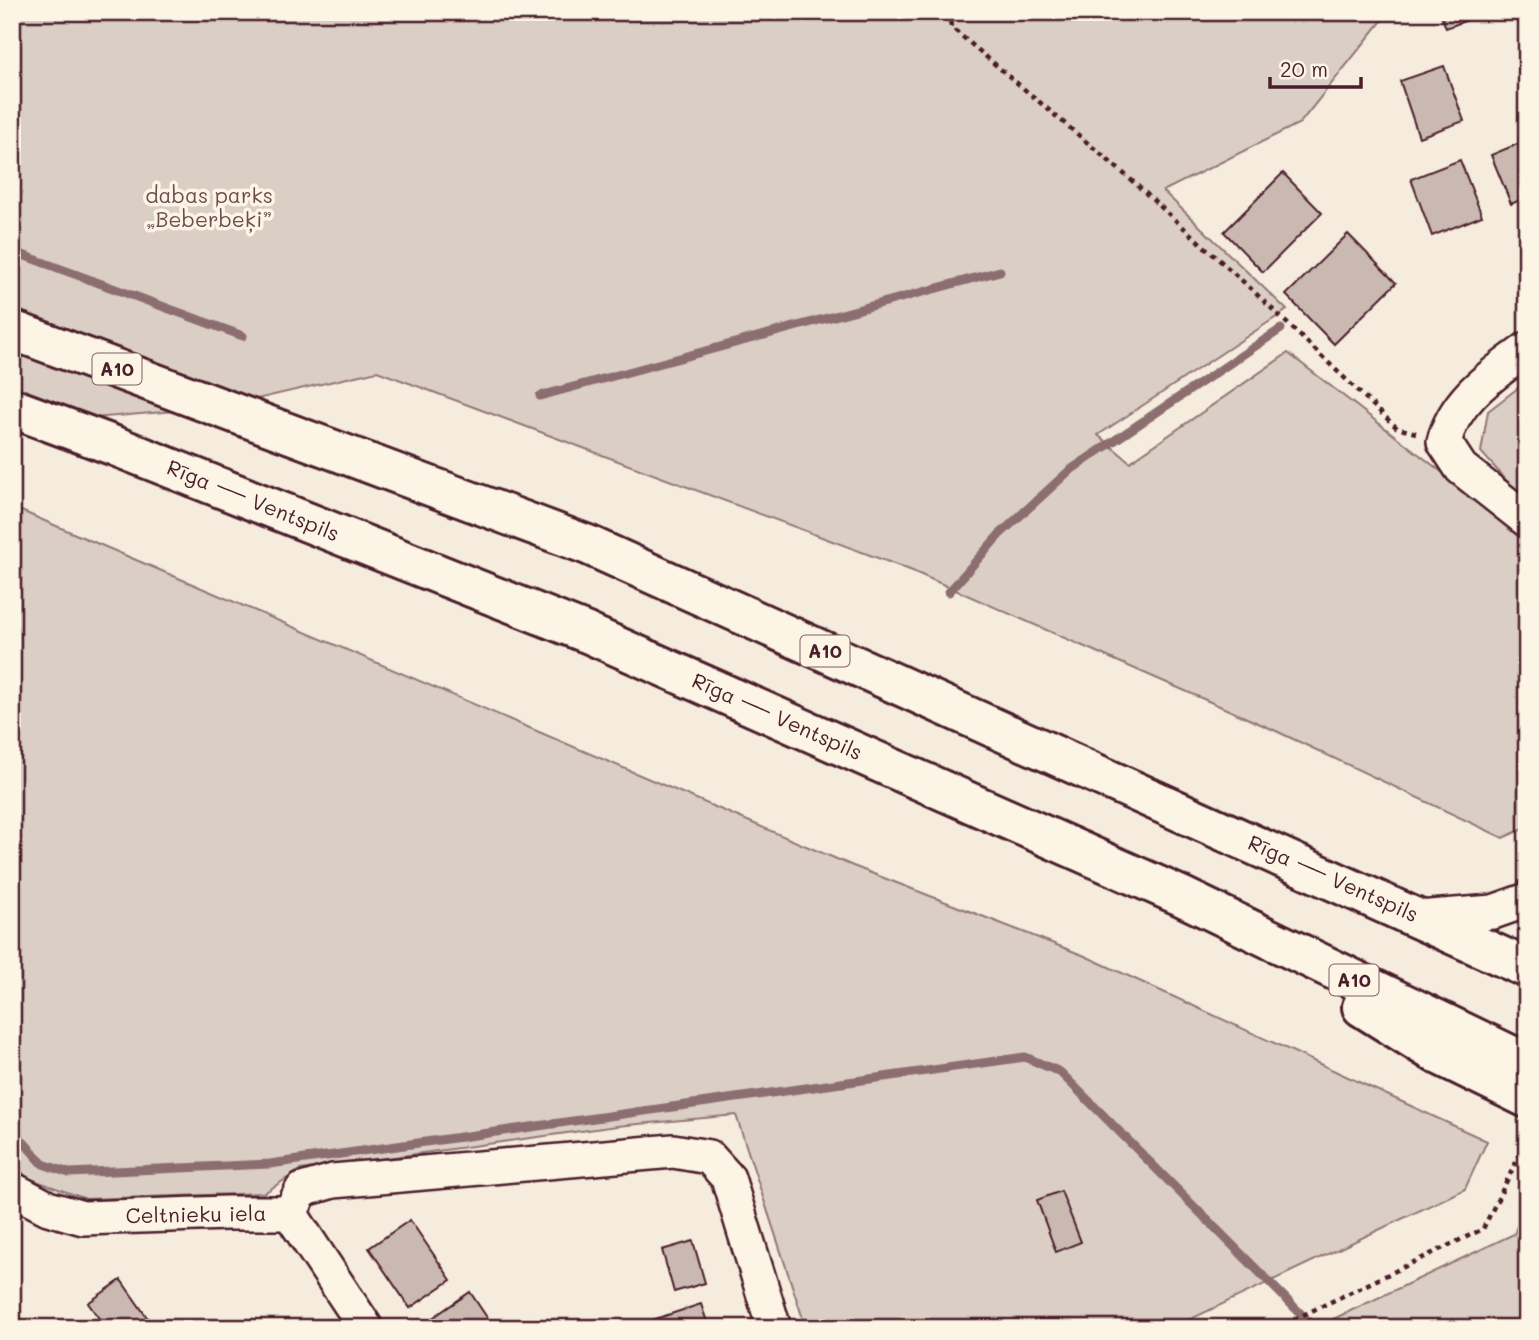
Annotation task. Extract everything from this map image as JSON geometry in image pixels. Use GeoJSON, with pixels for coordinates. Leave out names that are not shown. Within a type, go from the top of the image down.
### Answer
{"type":"FeatureCollection","features":[{"type":"Feature","properties":{"kind":"highway","name":"Rīga — Ventspils"},"geometry":{"type":"LineString","coordinates":[[12,330],[588,545],[1527,968]]}},
{"type":"Feature","properties":{"kind":"highway","name":"Rīga — Ventspils"},"geometry":{"type":"LineString","coordinates":[[12,408],[115,446],[587,633],[1181,896],[1527,1063]]}},
{"type":"Feature","properties":{"kind":"highway"},"geometry":{"type":"LineString","coordinates":[[1181,896],[1437,1054],[1527,1098]]}},
{"type":"Feature","properties":{"kind":"street"},"geometry":{"type":"LineString","coordinates":[[1527,349],[1469,395],[1448,424],[1444,442],[1461,468],[1527,520]]}},
{"type":"Feature","properties":{"kind":"street"},"geometry":{"type":"LineString","coordinates":[[1418,918],[1493,912],[1527,900]]}},
{"type":"Feature","properties":{"kind":"street"},"geometry":{"type":"LineString","coordinates":[[290,1213],[302,1190],[333,1181],[673,1151],[709,1157],[728,1178],[774,1328]]}},
{"type":"Feature","properties":{"kind":"street","name":"Celtnieku iela"},"geometry":{"type":"LineString","coordinates":[[12,1189],[48,1208],[83,1218],[290,1213],[366,1328]]}},
{"type":"Feature","properties":{"kind":"path"},"geometry":{"type":"LineString","coordinates":[[949,12],[951,27],[1149,196],[1397,428],[1444,442]]}},
{"type":"Feature","properties":{"kind":"path"},"geometry":{"type":"LineString","coordinates":[[1276,1328],[1483,1230],[1527,1140]]}},
{"type":"Feature","properties":{"kind":"green space","name":"dabas parks „Beberbeķi”"},"geometry":{"type":"Polygon","coordinates":[[[12,12],[1389,12],[1300,123],[1163,191],[1287,310],[1098,435],[1130,462],[1288,353],[1527,538],[1527,827],[1503,838],[1274,730],[910,570],[377,371],[222,407],[12,425],[12,12]]]}},
{"type":"Feature","properties":{"kind":"green space"},"geometry":{"type":"Polygon","coordinates":[[[1527,381],[1527,500],[1481,452],[1488,411],[1527,381]]]}},
{"type":"Feature","properties":{"kind":"green space"},"geometry":{"type":"Polygon","coordinates":[[[12,507],[853,866],[1085,956],[1487,1141],[1465,1189],[1172,1328],[806,1328],[736,1115],[617,1126],[300,1170],[264,1193],[86,1199],[28,1178],[12,1163],[12,507]]]}},
{"type":"Feature","properties":{"kind":"green space"},"geometry":{"type":"Polygon","coordinates":[[[1527,1200],[1527,1328],[1314,1328],[1514,1234],[1527,1200]]]}},
{"type":"Feature","properties":{"kind":"building"},"geometry":{"type":"Polygon","coordinates":[[[1440,12],[1489,12],[1446,28],[1440,12]]]}},
{"type":"Feature","properties":{"kind":"building"},"geometry":{"type":"Polygon","coordinates":[[[1444,66],[1464,121],[1419,137],[1400,81],[1444,66]]]}},
{"type":"Feature","properties":{"kind":"building"},"geometry":{"type":"Polygon","coordinates":[[[1527,140],[1527,197],[1511,204],[1491,155],[1527,140]]]}},
{"type":"Feature","properties":{"kind":"building"},"geometry":{"type":"Polygon","coordinates":[[[1460,160],[1482,216],[1432,236],[1411,179],[1460,160]]]}},
{"type":"Feature","properties":{"kind":"building"},"geometry":{"type":"Polygon","coordinates":[[[1283,173],[1322,213],[1263,272],[1224,232],[1283,173]]]}},
{"type":"Feature","properties":{"kind":"building"},"geometry":{"type":"Polygon","coordinates":[[[1348,234],[1396,283],[1334,344],[1286,295],[1348,234]]]}},
{"type":"Feature","properties":{"kind":"building"},"geometry":{"type":"Polygon","coordinates":[[[1061,1191],[1081,1242],[1056,1252],[1037,1200],[1061,1191]]]}},
{"type":"Feature","properties":{"kind":"building"},"geometry":{"type":"Polygon","coordinates":[[[410,1220],[451,1280],[410,1308],[369,1248],[410,1220]]]}},
{"type":"Feature","properties":{"kind":"building"},"geometry":{"type":"Polygon","coordinates":[[[693,1241],[705,1283],[674,1292],[662,1250],[693,1241]]]}},
{"type":"Feature","properties":{"kind":"building"},"geometry":{"type":"Polygon","coordinates":[[[121,1280],[153,1326],[151,1328],[106,1328],[88,1303],[121,1280]]]}},
{"type":"Feature","properties":{"kind":"building"},"geometry":{"type":"Polygon","coordinates":[[[470,1292],[494,1328],[418,1328],[470,1292]]]}},
{"type":"Feature","properties":{"kind":"building"},"geometry":{"type":"Polygon","coordinates":[[[701,1304],[709,1328],[628,1328],[701,1304]]]}},
{"type":"Feature","properties":{"kind":"waterway"},"geometry":{"type":"LineString","coordinates":[[12,251],[243,336]]}},
{"type":"Feature","properties":{"kind":"waterway"},"geometry":{"type":"LineString","coordinates":[[540,396],[1000,271]]}},
{"type":"Feature","properties":{"kind":"waterway"},"geometry":{"type":"LineString","coordinates":[[949,592],[999,535],[1069,471],[1281,329]]}},
{"type":"Feature","properties":{"kind":"waterway"},"geometry":{"type":"LineString","coordinates":[[12,1129],[43,1164],[69,1173],[270,1164],[1025,1057],[1060,1072],[1315,1328]]}}]}
